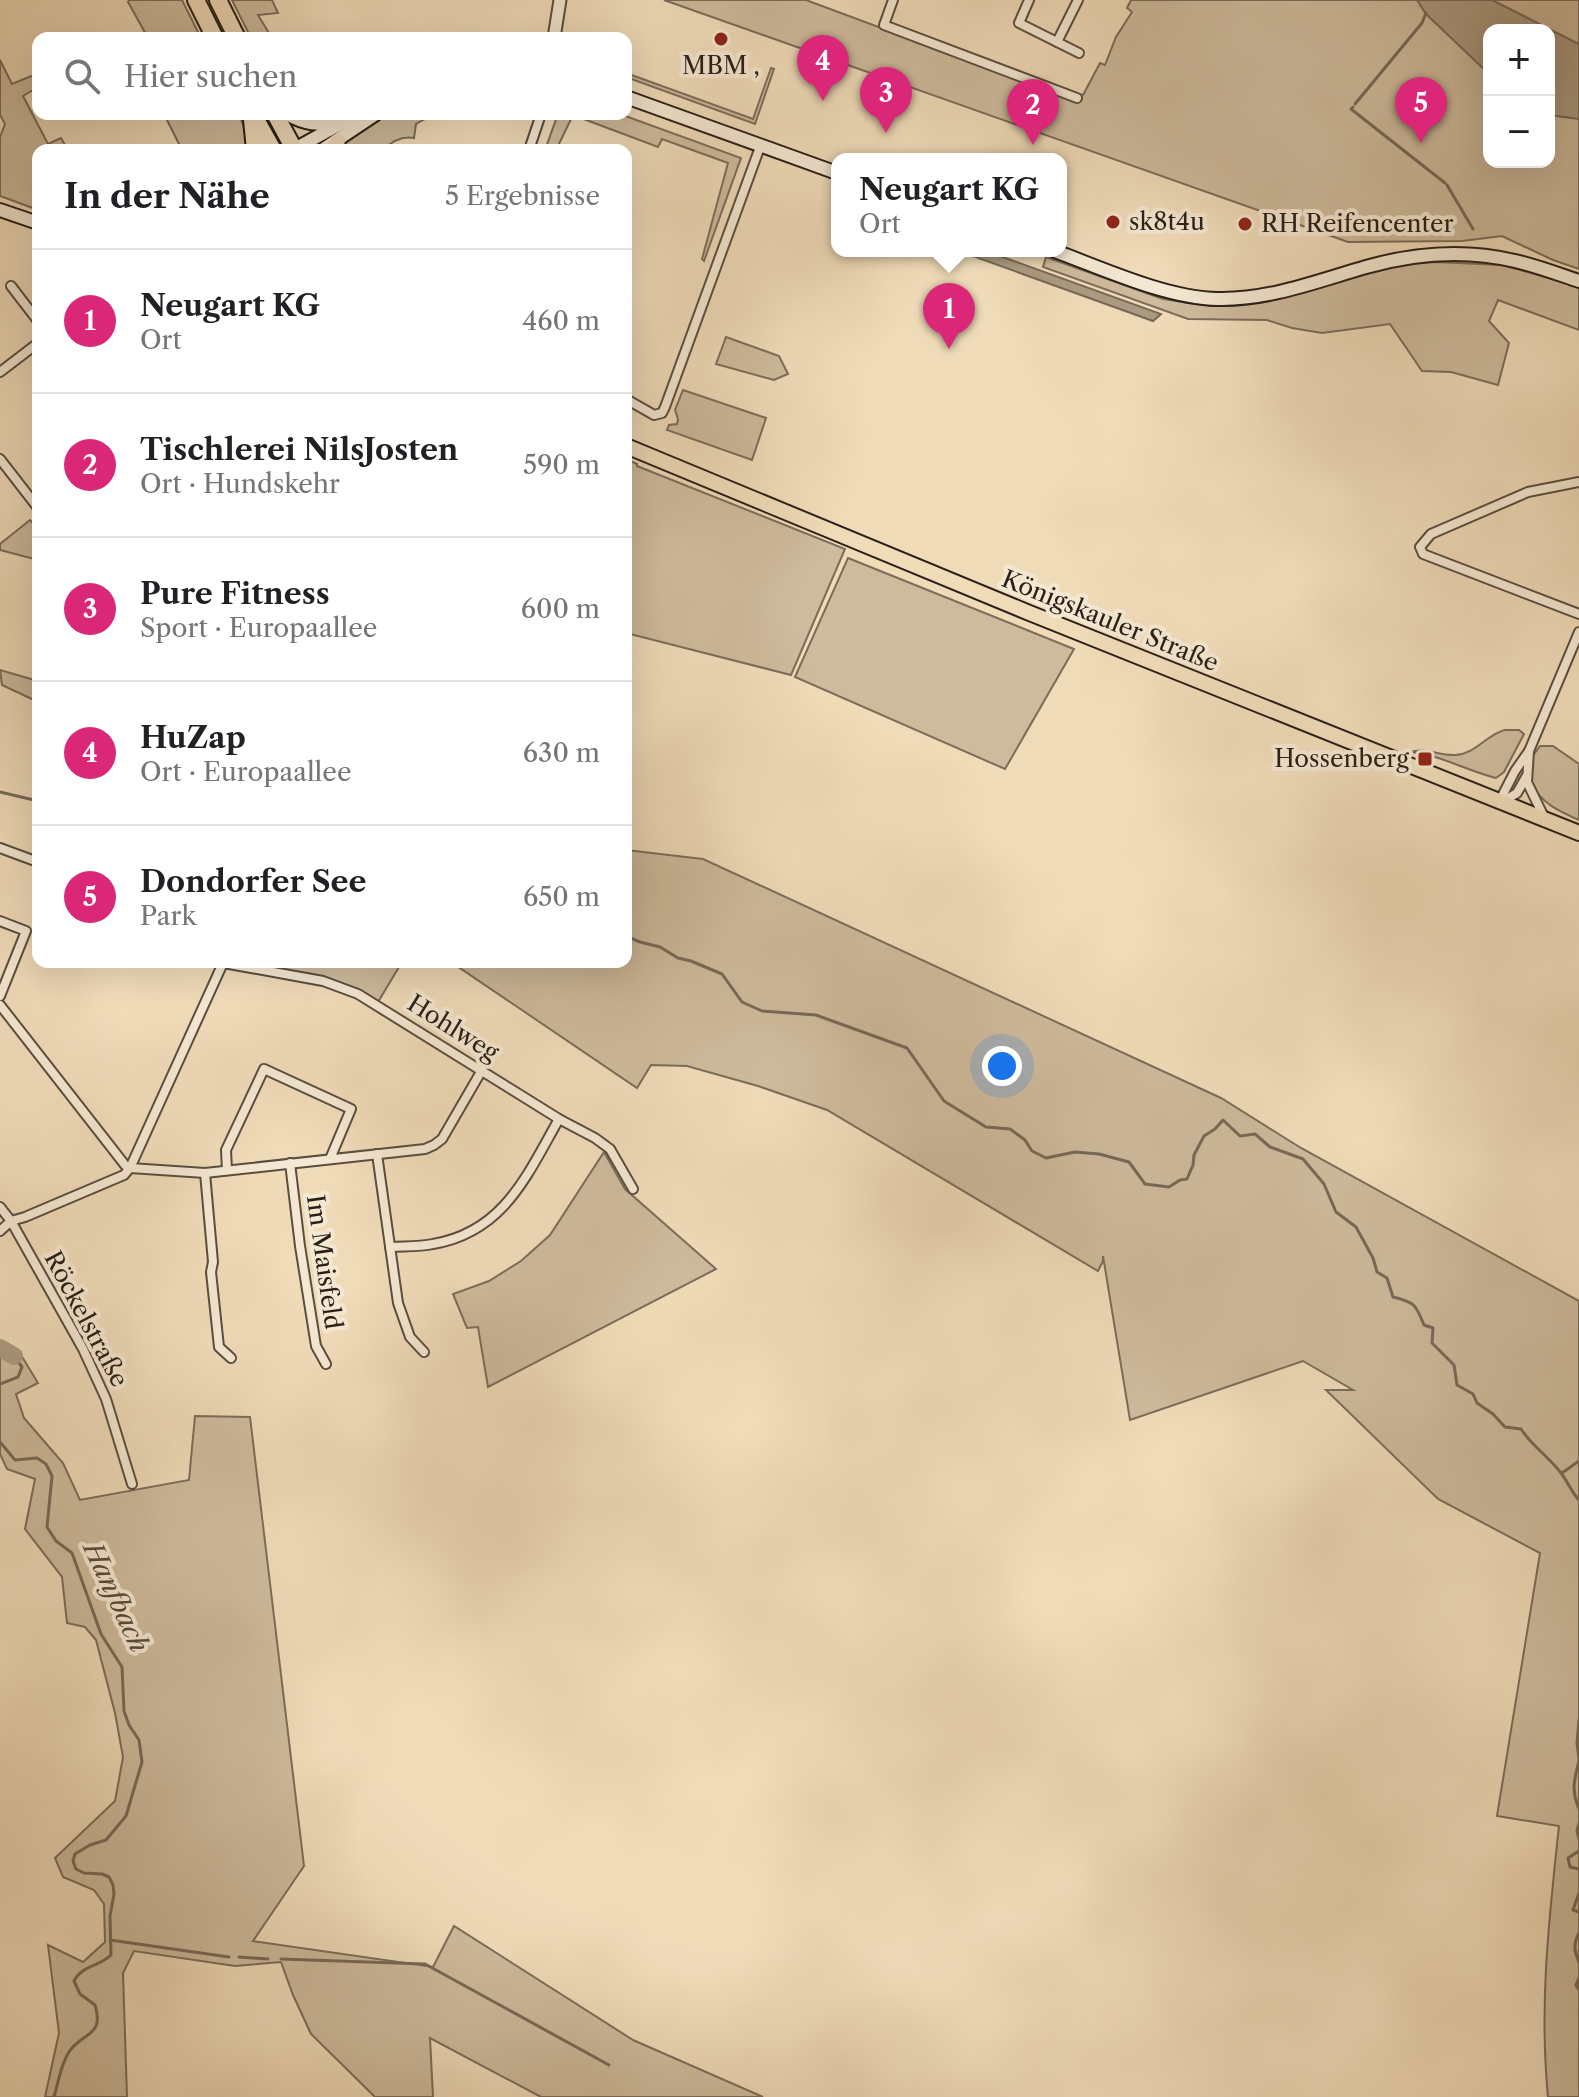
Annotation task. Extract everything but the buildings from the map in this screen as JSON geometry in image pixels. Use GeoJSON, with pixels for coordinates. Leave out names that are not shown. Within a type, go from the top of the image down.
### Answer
{"type":"FeatureCollection","features":[{"type":"Feature","properties":{"kind":"highway"},"geometry":{"type":"LineString","coordinates":[[196,0],[212,32]]}},
{"type":"Feature","properties":{"kind":"highway"},"geometry":{"type":"LineString","coordinates":[[218,0],[234,32]]}},
{"type":"Feature","properties":{"kind":"highway"},"geometry":{"type":"LineString","coordinates":[[252,120],[254,144]]}},
{"type":"Feature","properties":{"kind":"highway"},"geometry":{"type":"LineString","coordinates":[[256,120],[270,144]]}},
{"type":"Feature","properties":{"kind":"highway"},"geometry":{"type":"LineString","coordinates":[[278,120],[291,144]]}},
{"type":"Feature","properties":{"kind":"main road"},"geometry":{"type":"LineString","coordinates":[[632,99],[831,171]]}},
{"type":"Feature","properties":{"kind":"main road"},"geometry":{"type":"LineString","coordinates":[[298,120],[319,125],[346,121]]}},
{"type":"Feature","properties":{"kind":"main road"},"geometry":{"type":"LineString","coordinates":[[336,144],[368,120]]}},
{"type":"Feature","properties":{"kind":"main road"},"geometry":{"type":"LineString","coordinates":[[305,144],[346,121]]}},
{"type":"Feature","properties":{"kind":"main road"},"geometry":{"type":"LineString","coordinates":[[1,212],[32,221]]}},
{"type":"Feature","properties":{"kind":"main road"},"geometry":{"type":"LineString","coordinates":[[1067,255],[1141,283],[1194,297],[1218,299],[1268,294],[1401,258],[1436,253],[1466,253],[1515,261],[1579,281]]}},
{"type":"Feature","properties":{"kind":"main road","name":"Königskauler Straße"},"geometry":{"type":"LineString","coordinates":[[632,448],[1027,612],[1579,833]]}},
{"type":"Feature","properties":{"kind":"street"},"geometry":{"type":"LineString","coordinates":[[555,32],[560,0]]}},
{"type":"Feature","properties":{"kind":"street"},"geometry":{"type":"LineString","coordinates":[[893,0],[884,25],[1077,98]]}},
{"type":"Feature","properties":{"kind":"street"},"geometry":{"type":"LineString","coordinates":[[1029,0],[1019,23],[1079,53]]}},
{"type":"Feature","properties":{"kind":"street"},"geometry":{"type":"LineString","coordinates":[[1057,42],[1078,0]]}},
{"type":"Feature","properties":{"kind":"street"},"geometry":{"type":"LineString","coordinates":[[531,144],[539,120]]}},
{"type":"Feature","properties":{"kind":"street"},"geometry":{"type":"LineString","coordinates":[[632,402],[654,415],[662,413],[760,147]]}},
{"type":"Feature","properties":{"kind":"street"},"geometry":{"type":"LineString","coordinates":[[11,286],[32,313]]}},
{"type":"Feature","properties":{"kind":"street"},"geometry":{"type":"LineString","coordinates":[[0,372],[32,348]]}},
{"type":"Feature","properties":{"kind":"street"},"geometry":{"type":"LineString","coordinates":[[0,459],[32,500]]}},
{"type":"Feature","properties":{"kind":"street"},"geometry":{"type":"LineString","coordinates":[[1579,482],[1528,492],[1431,534],[1420,547],[1423,554],[1579,614]]}},
{"type":"Feature","properties":{"kind":"street"},"geometry":{"type":"LineString","coordinates":[[1499,802],[1529,751],[1579,632]]}},
{"type":"Feature","properties":{"kind":"street"},"geometry":{"type":"LineString","coordinates":[[1499,802],[1514,796],[1523,785],[1529,751]]}},
{"type":"Feature","properties":{"kind":"street"},"geometry":{"type":"LineString","coordinates":[[1527,775],[1531,791],[1546,820]]}},
{"type":"Feature","properties":{"kind":"street"},"geometry":{"type":"LineString","coordinates":[[0,848],[32,860]]}},
{"type":"Feature","properties":{"kind":"street"},"geometry":{"type":"LineString","coordinates":[[0,921],[26,931],[0,996]]}},
{"type":"Feature","properties":{"kind":"street"},"geometry":{"type":"LineString","coordinates":[[0,1231],[11,1221],[124,1175],[130,1168],[219,968]]}},
{"type":"Feature","properties":{"kind":"street","name":"Hohlweg"},"geometry":{"type":"LineString","coordinates":[[249,968],[323,981],[371,1001],[559,1119],[595,1138],[610,1149],[633,1189]]}},
{"type":"Feature","properties":{"kind":"street"},"geometry":{"type":"LineString","coordinates":[[0,1005],[130,1168],[205,1173],[425,1149],[442,1139],[482,1070]]}},
{"type":"Feature","properties":{"kind":"street"},"geometry":{"type":"LineString","coordinates":[[227,1170],[226,1150],[264,1069],[351,1109],[330,1159]]}},
{"type":"Feature","properties":{"kind":"street"},"geometry":{"type":"LineString","coordinates":[[390,1247],[434,1244],[465,1234],[489,1221],[520,1189],[559,1119]]}},
{"type":"Feature","properties":{"kind":"street"},"geometry":{"type":"LineString","coordinates":[[377,1154],[398,1303],[410,1337],[424,1352]]}},
{"type":"Feature","properties":{"kind":"street","name":"Im Maisfeld"},"geometry":{"type":"LineString","coordinates":[[290,1163],[316,1346],[326,1364]]}},
{"type":"Feature","properties":{"kind":"street"},"geometry":{"type":"LineString","coordinates":[[205,1173],[219,1347],[231,1358]]}},
{"type":"Feature","properties":{"kind":"street","name":"Röckelstraße"},"geometry":{"type":"LineString","coordinates":[[0,1207],[11,1221],[83,1349],[106,1399],[132,1484]]}},
{"type":"Feature","properties":{"kind":"shaded area"},"geometry":{"type":"Polygon","coordinates":[[[182,0],[198,32],[145,32],[128,2],[182,0]]]}},
{"type":"Feature","properties":{"kind":"shaded area"},"geometry":{"type":"Polygon","coordinates":[[[232,0],[272,0],[278,13],[258,15],[268,32],[248,32],[232,0]]]}},
{"type":"Feature","properties":{"kind":"shaded area"},"geometry":{"type":"Polygon","coordinates":[[[664,0],[806,0],[1075,100],[1079,94],[1083,95],[1100,63],[1105,65],[1116,37],[1132,12],[1127,8],[1131,0],[1579,0],[1579,269],[1502,236],[1462,241],[1348,242],[664,0]]]}},
{"type":"Feature","properties":{"kind":"shaded area"},"geometry":{"type":"Polygon","coordinates":[[[1417,0],[1492,0],[1539,24],[1483,24],[1483,68],[1426,14],[1417,0]]]}},
{"type":"Feature","properties":{"kind":"shaded area"},"geometry":{"type":"Polygon","coordinates":[[[1555,32],[1579,44],[1579,119],[1555,116],[1555,32]]]}},
{"type":"Feature","properties":{"kind":"shaded area"},"geometry":{"type":"Polygon","coordinates":[[[0,60],[12,84],[32,76],[32,91],[23,96],[32,120],[36,120],[48,144],[32,144],[32,208],[0,196],[0,137],[5,124],[0,115],[0,60]]]}},
{"type":"Feature","properties":{"kind":"shaded area"},"geometry":{"type":"Polygon","coordinates":[[[771,68],[774,69],[755,124],[632,79],[632,75],[753,119],[771,68]]]}},
{"type":"Feature","properties":{"kind":"shaded area"},"geometry":{"type":"Polygon","coordinates":[[[632,118],[741,158],[704,261],[702,259],[728,163],[662,139],[658,147],[586,120],[632,118]]]}},
{"type":"Feature","properties":{"kind":"shaded area"},"geometry":{"type":"Polygon","coordinates":[[[167,120],[241,120],[250,144],[179,144],[167,120]]]}},
{"type":"Feature","properties":{"kind":"shaded area"},"geometry":{"type":"Polygon","coordinates":[[[377,120],[423,120],[416,124],[414,138],[390,144],[342,143],[377,120]]]}},
{"type":"Feature","properties":{"kind":"shaded area"},"geometry":{"type":"Polygon","coordinates":[[[556,120],[571,120],[559,144],[547,144],[556,120]]]}},
{"type":"Feature","properties":{"kind":"shaded area"},"geometry":{"type":"Polygon","coordinates":[[[61,138],[64,144],[48,144],[61,138]]]}},
{"type":"Feature","properties":{"kind":"shaded area"},"geometry":{"type":"Polygon","coordinates":[[[976,257],[1003,257],[1161,314],[1153,321],[976,257]]]}},
{"type":"Feature","properties":{"kind":"shaded area"},"geometry":{"type":"Polygon","coordinates":[[[1046,257],[1163,299],[1210,306],[1264,302],[1392,265],[1436,262],[1503,265],[1579,287],[1579,330],[1498,300],[1489,321],[1509,343],[1498,385],[1451,372],[1422,371],[1390,324],[1322,333],[1267,320],[1188,319],[1043,267],[1046,257]]]}},
{"type":"Feature","properties":{"kind":"shaded area"},"geometry":{"type":"Polygon","coordinates":[[[726,337],[779,356],[788,374],[774,380],[716,364],[726,337]]]}},
{"type":"Feature","properties":{"kind":"shaded area"},"geometry":{"type":"Polygon","coordinates":[[[683,390],[766,418],[752,460],[667,430],[669,425],[677,424],[675,410],[683,390]]]}},
{"type":"Feature","properties":{"kind":"shaded area"},"geometry":{"type":"Polygon","coordinates":[[[632,462],[845,549],[791,675],[632,635],[632,462]]]}},
{"type":"Feature","properties":{"kind":"shaded area"},"geometry":{"type":"Polygon","coordinates":[[[30,520],[32,522],[32,558],[0,550],[0,544],[30,520]]]}},
{"type":"Feature","properties":{"kind":"shaded area"},"geometry":{"type":"Polygon","coordinates":[[[848,558],[1074,649],[1005,769],[795,677],[848,558]]]}},
{"type":"Feature","properties":{"kind":"shaded area"},"geometry":{"type":"Polygon","coordinates":[[[0,670],[32,679],[32,699],[2,685],[0,670]]]}},
{"type":"Feature","properties":{"kind":"shaded area"},"geometry":{"type":"Polygon","coordinates":[[[1505,730],[1519,730],[1524,734],[1504,772],[1496,778],[1432,756],[1410,752],[1421,750],[1462,754],[1505,730]]]}},
{"type":"Feature","properties":{"kind":"shaded area"},"geometry":{"type":"Polygon","coordinates":[[[1540,746],[1553,746],[1579,764],[1579,820],[1551,806],[1529,783],[1532,757],[1540,746]]]}},
{"type":"Feature","properties":{"kind":"shaded area"},"geometry":{"type":"Polygon","coordinates":[[[632,851],[703,859],[1221,1098],[1301,1148],[1579,1301],[1579,2097],[1548,2097],[1545,2062],[1545,1995],[1559,1826],[1497,1816],[1540,1553],[1438,1499],[1326,1390],[1353,1390],[1303,1361],[1130,1420],[1103,1256],[1098,1271],[827,1110],[687,1066],[651,1065],[637,1088],[460,968],[632,968],[632,851]]]}},
{"type":"Feature","properties":{"kind":"shaded area"},"geometry":{"type":"Polygon","coordinates":[[[251,968],[398,968],[378,1002],[359,990],[251,968]]]}},
{"type":"Feature","properties":{"kind":"shaded area"},"geometry":{"type":"Polygon","coordinates":[[[604,1152],[625,1189],[716,1269],[488,1387],[478,1327],[467,1328],[453,1294],[489,1281],[521,1261],[550,1235],[604,1152]]]}},
{"type":"Feature","properties":{"kind":"shaded area"},"geometry":{"type":"Polygon","coordinates":[[[0,1343],[18,1350],[38,1383],[16,1394],[24,1418],[63,1463],[80,1500],[189,1480],[195,1416],[250,1417],[304,1866],[253,1941],[433,1967],[454,1926],[633,2040],[763,2097],[541,2097],[430,2038],[433,2097],[375,2097],[311,2034],[281,1962],[235,1966],[134,1951],[123,1973],[127,2097],[45,2097],[59,2033],[48,1945],[83,1962],[105,1942],[104,1904],[94,1890],[63,1877],[55,1858],[115,1801],[123,1757],[96,1640],[85,1627],[67,1623],[62,1577],[25,1529],[35,1479],[7,1469],[0,1454],[0,1343]]]}},
{"type":"Feature","properties":{"kind":"waterway"},"geometry":{"type":"LineString","coordinates":[[1355,104],[1422,23],[1426,13]]}},
{"type":"Feature","properties":{"kind":"waterway"},"geometry":{"type":"LineString","coordinates":[[1353,107],[1351,109],[1445,183]]}},
{"type":"Feature","properties":{"kind":"waterway"},"geometry":{"type":"LineString","coordinates":[[1447,185],[1473,229]]}},
{"type":"Feature","properties":{"kind":"waterway"},"geometry":{"type":"LineString","coordinates":[[0,792],[32,800]]}},
{"type":"Feature","properties":{"kind":"waterway"},"geometry":{"type":"LineString","coordinates":[[632,939],[660,947],[678,958],[722,974],[742,1002],[762,1011],[816,1015],[907,1048],[944,1101],[986,1127],[1010,1129],[1025,1140],[1032,1151],[1046,1158],[1075,1152],[1099,1154],[1129,1162],[1145,1184],[1169,1187],[1187,1179],[1204,1136],[1223,1120],[1240,1136],[1255,1134],[1270,1147],[1303,1159],[1324,1184],[1336,1212],[1356,1227],[1377,1272],[1387,1278],[1393,1297],[1414,1305],[1424,1325],[1433,1328],[1432,1343],[1454,1365],[1457,1385],[1473,1394],[1477,1403],[1505,1427],[1521,1429],[1556,1467],[1579,1500]]}},
{"type":"Feature","properties":{"kind":"waterway","name":"Hanfbach"},"geometry":{"type":"LineString","coordinates":[[0,1348],[14,1356]]}},
{"type":"Feature","properties":{"kind":"waterway","name":"Hanfbach"},"geometry":{"type":"LineString","coordinates":[[0,1384],[18,1377],[22,1367],[14,1356]]}},
{"type":"Feature","properties":{"kind":"waterway","name":"Hanfbach"},"geometry":{"type":"LineString","coordinates":[[0,1442],[15,1460],[37,1458],[46,1464],[52,1476],[47,1527],[56,1541],[72,1553],[101,1634],[122,1667],[124,1711],[139,1740],[142,1762],[126,1816],[106,1840],[75,1854],[73,1861],[76,1869],[109,1877],[113,1885],[111,1955],[81,1972],[74,1981],[80,1994],[95,2005],[97,2023],[95,2029],[69,2052],[54,2097]]}},
{"type":"Feature","properties":{"kind":"waterway"},"geometry":{"type":"LineString","coordinates":[[1562,1473],[1579,1461]]}},
{"type":"Feature","properties":{"kind":"waterway"},"geometry":{"type":"LineString","coordinates":[[1579,1720],[1579,1759]]}},
{"type":"Feature","properties":{"kind":"waterway"},"geometry":{"type":"LineString","coordinates":[[1579,1761],[1574,1785],[1579,1809]]}},
{"type":"Feature","properties":{"kind":"waterway"},"geometry":{"type":"LineString","coordinates":[[1579,1823],[1579,1839]]}},
{"type":"Feature","properties":{"kind":"waterway"},"geometry":{"type":"LineString","coordinates":[[1579,1851],[1568,1858],[1570,1867],[1579,1869]]}},
{"type":"Feature","properties":{"kind":"waterway"},"geometry":{"type":"LineString","coordinates":[[1579,1893],[1573,1910],[1579,1912]]}},
{"type":"Feature","properties":{"kind":"waterway"},"geometry":{"type":"LineString","coordinates":[[1579,1933],[1575,1948],[1579,1962]]}},
{"type":"Feature","properties":{"kind":"waterway"},"geometry":{"type":"LineString","coordinates":[[110,1940],[229,1957]]}},
{"type":"Feature","properties":{"kind":"waterway"},"geometry":{"type":"LineString","coordinates":[[239,1957],[268,1959]]}},
{"type":"Feature","properties":{"kind":"waterway"},"geometry":{"type":"LineString","coordinates":[[281,1959],[425,1964],[609,2065]]}},
{"type":"Feature","properties":{"kind":"waterway"},"geometry":{"type":"LineString","coordinates":[[1579,1978],[1576,1985],[1579,1990]]}},
{"type":"Feature","properties":{"kind":"place","name":"MBM ,"},"geometry":{"type":"Point","coordinates":[721,39]}},
{"type":"Feature","properties":{"kind":"place","name":"HuZap"},"geometry":{"type":"Point","coordinates":[823,101]}},
{"type":"Feature","properties":{"kind":"place","name":"Pure Fitness"},"geometry":{"type":"Point","coordinates":[886,133]}},
{"type":"Feature","properties":{"kind":"place","name":"Dondorfer See"},"geometry":{"type":"Point","coordinates":[1421,143]}},
{"type":"Feature","properties":{"kind":"place","name":"Tischlerei NilsJosten"},"geometry":{"type":"Point","coordinates":[1033,145]}},
{"type":"Feature","properties":{"kind":"place","name":"sk8t4u"},"geometry":{"type":"Point","coordinates":[1113,222]}},
{"type":"Feature","properties":{"kind":"place","name":"RH Reifencenter"},"geometry":{"type":"Point","coordinates":[1245,224]}},
{"type":"Feature","properties":{"kind":"place","name":"Neugart KG"},"geometry":{"type":"Point","coordinates":[949,349]}},
{"type":"Feature","properties":{"kind":"place","name":"Hossenberg"},"geometry":{"type":"Point","coordinates":[1425,759]}}]}
